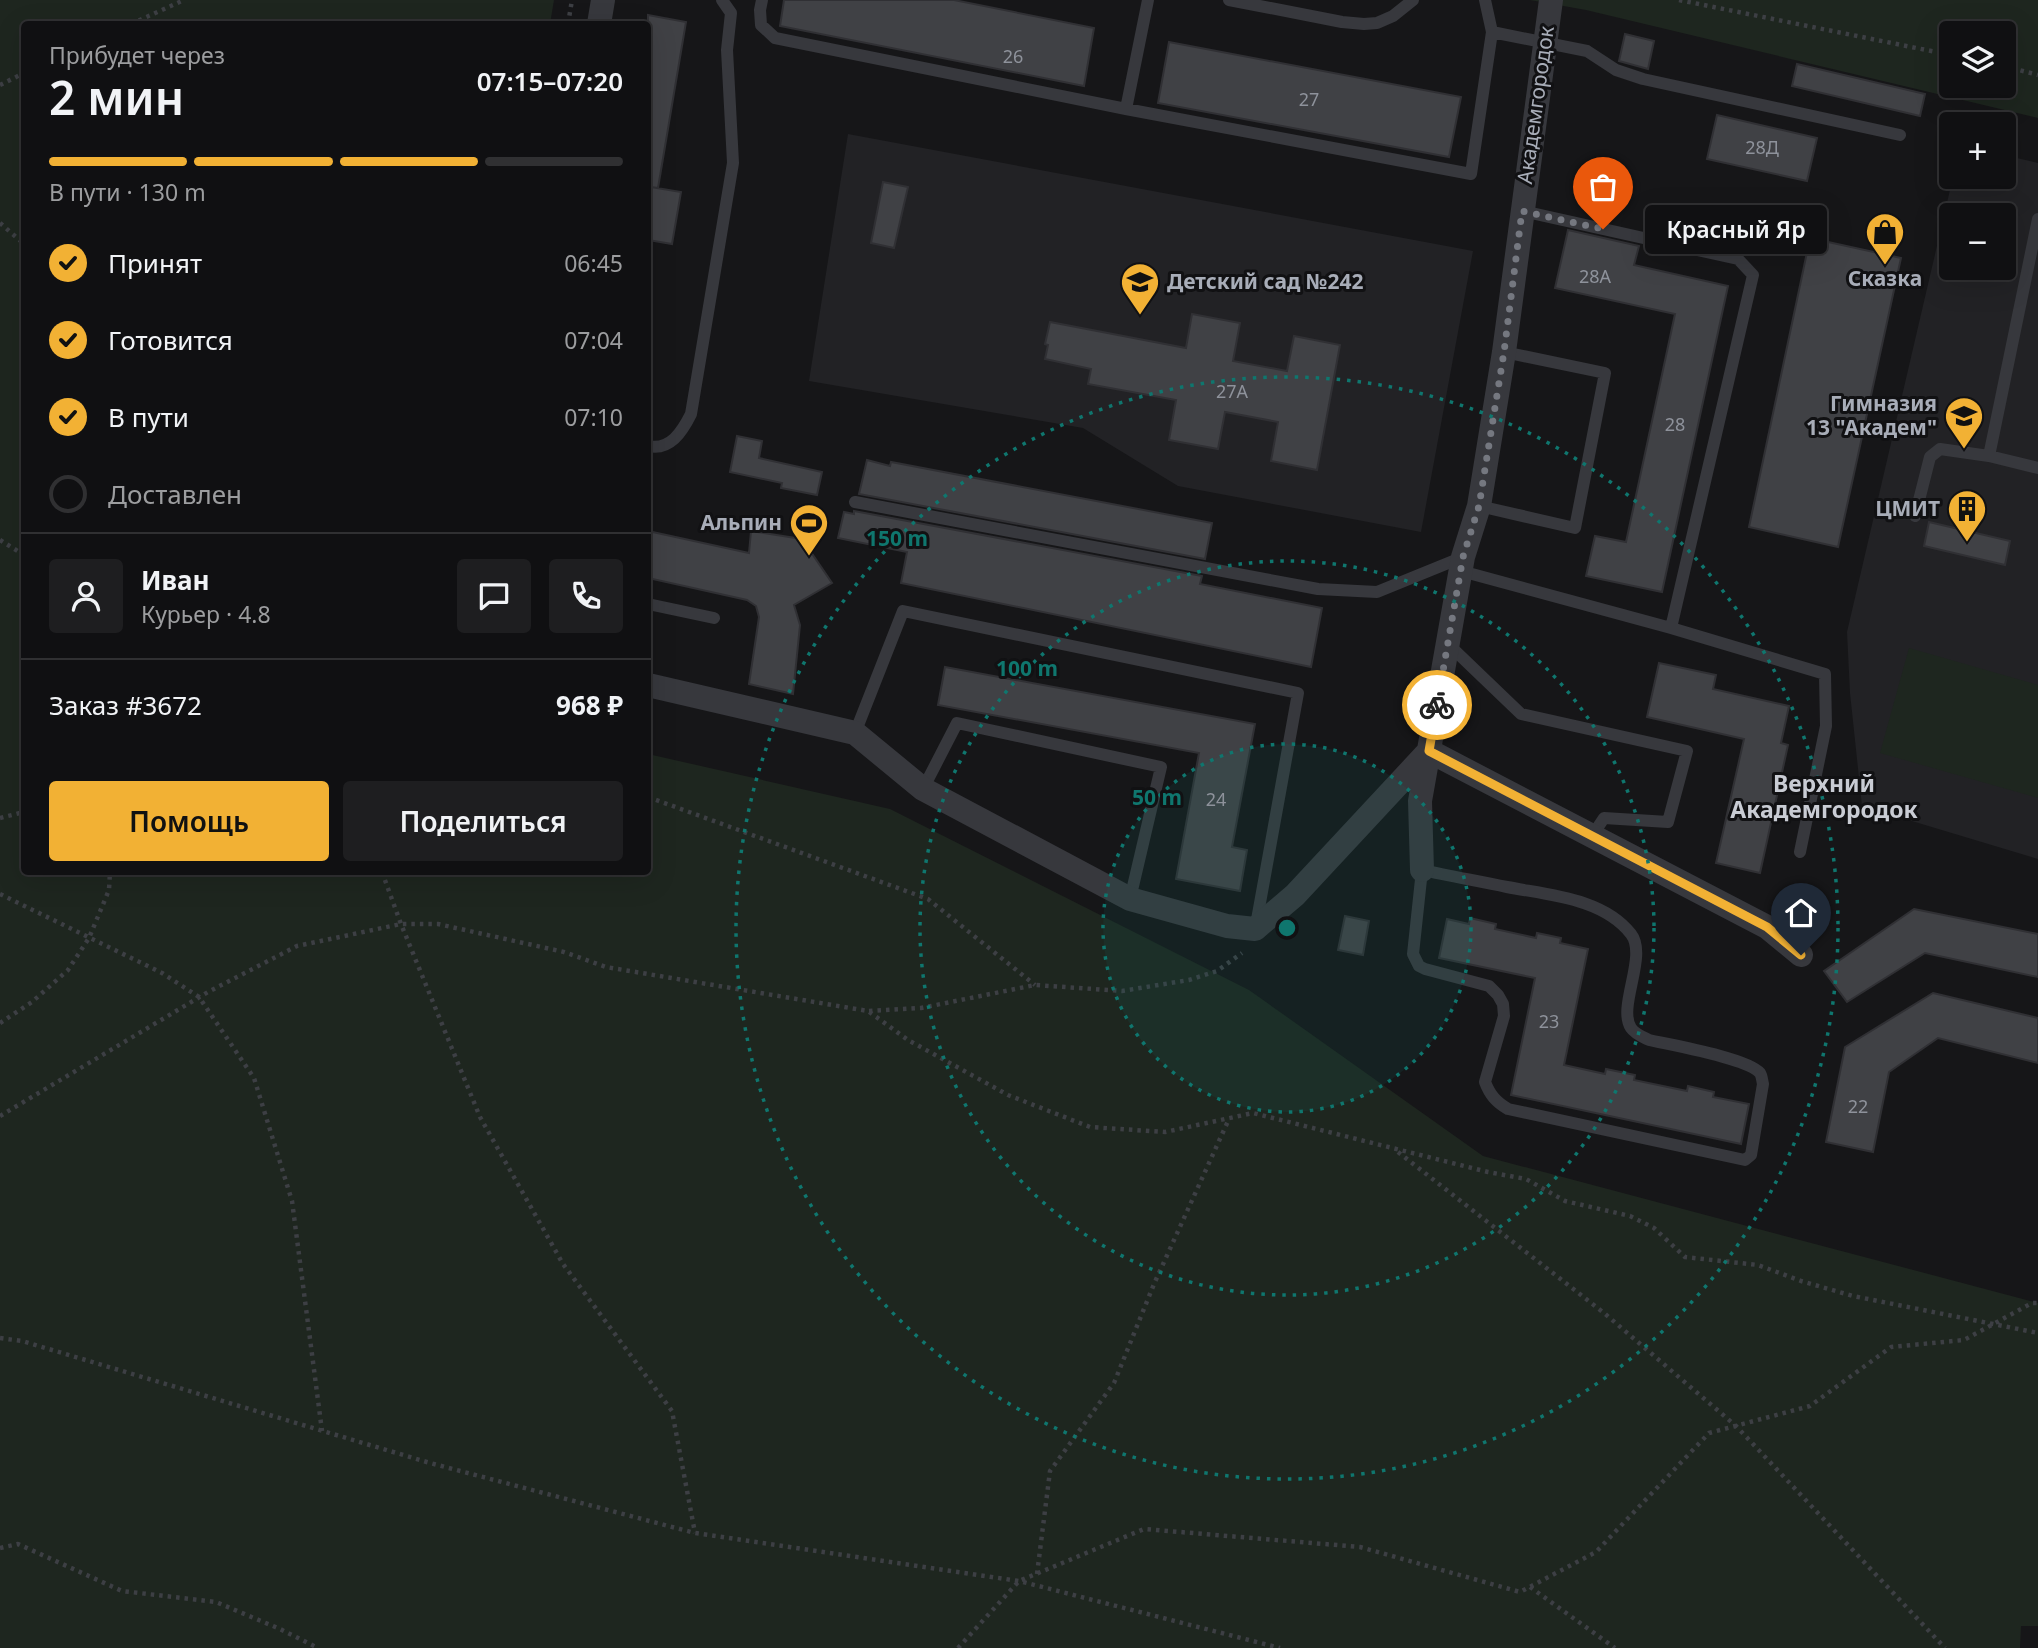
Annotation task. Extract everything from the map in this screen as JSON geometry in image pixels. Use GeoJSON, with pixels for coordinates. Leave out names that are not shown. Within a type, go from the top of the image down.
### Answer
{"type":"FeatureCollection","features":[{"type":"Feature","properties":{"kind":"street"},"geometry":{"type":"LineString","coordinates":[[600,21],[603,0]]}},
{"type":"Feature","properties":{"kind":"street","name":"Академгородок"},"geometry":{"type":"LineString","coordinates":[[1422,870],[1420,801],[1462,564],[1479,506],[1504,352],[1550,0]]}},
{"type":"Feature","properties":{"kind":"street"},"geometry":{"type":"LineString","coordinates":[[651,686],[855,733],[923,789],[1130,899],[1227,926],[1255,929],[1295,895],[1429,751],[1767,927],[1801,955]]}},
{"type":"Feature","properties":{"kind":"lane"},"geometry":{"type":"LineString","coordinates":[[651,446],[673,442],[691,414],[733,163],[727,50],[731,13],[722,0]]}},
{"type":"Feature","properties":{"kind":"lane"},"geometry":{"type":"LineString","coordinates":[[762,0],[761,24],[775,38],[1126,110],[1471,174],[1492,32],[1485,0]]}},
{"type":"Feature","properties":{"kind":"lane"},"geometry":{"type":"LineString","coordinates":[[1126,110],[1148,0]]}},
{"type":"Feature","properties":{"kind":"lane"},"geometry":{"type":"LineString","coordinates":[[1229,0],[1364,24],[1377,23],[1393,16],[1413,0]]}},
{"type":"Feature","properties":{"kind":"lane"},"geometry":{"type":"LineString","coordinates":[[1492,32],[1587,51],[1616,70],[1634,77],[1899,135]]}},
{"type":"Feature","properties":{"kind":"lane"},"geometry":{"type":"LineString","coordinates":[[1522,211],[1738,259],[1753,275],[1671,628]]}},
{"type":"Feature","properties":{"kind":"lane"},"geometry":{"type":"LineString","coordinates":[[1989,456],[2038,219]]}},
{"type":"Feature","properties":{"kind":"lane"},"geometry":{"type":"LineString","coordinates":[[1479,506],[1575,528],[1605,373],[1504,352]]}},
{"type":"Feature","properties":{"kind":"lane"},"geometry":{"type":"LineString","coordinates":[[1915,516],[1930,457],[1940,449],[1989,456],[2038,468]]}},
{"type":"Feature","properties":{"kind":"lane"},"geometry":{"type":"LineString","coordinates":[[855,502],[1318,589],[1377,592],[1462,564],[1825,674],[1826,726],[1800,852]]}},
{"type":"Feature","properties":{"kind":"lane"},"geometry":{"type":"LineString","coordinates":[[651,605],[714,618]]}},
{"type":"Feature","properties":{"kind":"lane"},"geometry":{"type":"LineString","coordinates":[[855,733],[903,611],[1298,693],[1255,929]]}},
{"type":"Feature","properties":{"kind":"lane"},"geometry":{"type":"LineString","coordinates":[[1448,644],[1521,714],[1687,751],[1668,822],[1604,818],[1592,836]]}},
{"type":"Feature","properties":{"kind":"lane"},"geometry":{"type":"LineString","coordinates":[[923,789],[957,723],[1161,767],[1130,899]]}},
{"type":"Feature","properties":{"kind":"lane"},"geometry":{"type":"LineString","coordinates":[[1422,870],[1573,900],[1605,912],[1620,924],[1631,934],[1637,947],[1628,1012],[1630,1027],[1649,1040],[1737,1061],[1761,1075],[1763,1084],[1751,1155],[1745,1160],[1508,1109],[1497,1102],[1485,1083],[1504,1016],[1503,1004],[1489,986],[1419,966],[1413,954],[1422,870]]}},
{"type":"Feature","properties":{"kind":"path"},"geometry":{"type":"LineString","coordinates":[[138,21],[184,0]]}},
{"type":"Feature","properties":{"kind":"path"},"geometry":{"type":"LineString","coordinates":[[568,21],[572,0]]}},
{"type":"Feature","properties":{"kind":"path"},"geometry":{"type":"LineString","coordinates":[[1679,0],[1939,53]]}},
{"type":"Feature","properties":{"kind":"path"},"geometry":{"type":"LineString","coordinates":[[2016,69],[2038,75]]}},
{"type":"Feature","properties":{"kind":"path"},"geometry":{"type":"LineString","coordinates":[[0,85],[21,74]]}},
{"type":"Feature","properties":{"kind":"path"},"geometry":{"type":"LineString","coordinates":[[0,223],[21,241]]}},
{"type":"Feature","properties":{"kind":"path"},"geometry":{"type":"LineString","coordinates":[[0,540],[21,553]]}},
{"type":"Feature","properties":{"kind":"path"},"geometry":{"type":"LineString","coordinates":[[651,798],[928,899],[1035,985]]}},
{"type":"Feature","properties":{"kind":"path"},"geometry":{"type":"LineString","coordinates":[[0,818],[21,813]]}},
{"type":"Feature","properties":{"kind":"path"},"geometry":{"type":"LineString","coordinates":[[0,1023],[32,1002],[68,970],[89,938],[109,890],[110,875]]}},
{"type":"Feature","properties":{"kind":"path"},"geometry":{"type":"LineString","coordinates":[[383,875],[480,1117],[564,1264],[672,1411],[695,1533]]}},
{"type":"Feature","properties":{"kind":"path"},"geometry":{"type":"LineString","coordinates":[[0,894],[162,973],[199,997],[254,1078],[292,1200],[322,1431]]}},
{"type":"Feature","properties":{"kind":"path"},"geometry":{"type":"LineString","coordinates":[[0,1116],[199,997],[297,946],[401,924],[438,924],[564,952],[606,967],[869,1011],[921,1008],[1035,985],[1122,991],[1189,980],[1217,971],[1246,949],[1255,929]]}},
{"type":"Feature","properties":{"kind":"path"},"geometry":{"type":"LineString","coordinates":[[869,1011],[908,1040],[1008,1095],[1090,1127],[1165,1132],[1253,1113],[1488,1172],[1526,1179],[1565,1201],[1630,1216],[1654,1227],[1685,1256],[1758,1265],[1853,1296],[2038,1333]]}},
{"type":"Feature","properties":{"kind":"path"},"geometry":{"type":"LineString","coordinates":[[1038,1574],[1050,1471],[1114,1383],[1154,1284],[1229,1118]]}},
{"type":"Feature","properties":{"kind":"path"},"geometry":{"type":"LineString","coordinates":[[1395,1149],[1604,1313],[1736,1426],[1945,1648]]}},
{"type":"Feature","properties":{"kind":"path"},"geometry":{"type":"LineString","coordinates":[[958,1648],[1019,1581],[1144,1530],[1360,1547],[1520,1592],[1596,1552],[1709,1433],[1810,1406],[1891,1347],[1964,1340],[2032,1303],[2038,1303]]}},
{"type":"Feature","properties":{"kind":"path"},"geometry":{"type":"LineString","coordinates":[[0,1338],[22,1341],[430,1463],[695,1533],[1019,1581],[1280,1648]]}},
{"type":"Feature","properties":{"kind":"path"},"geometry":{"type":"LineString","coordinates":[[0,1548],[18,1544],[122,1591],[216,1602],[318,1648]]}},
{"type":"Feature","properties":{"kind":"path"},"geometry":{"type":"LineString","coordinates":[[1530,1587],[1615,1648]]}},
{"type":"Feature","properties":{"kind":"shaded area"},"geometry":{"type":"Polygon","coordinates":[[[0,0],[554,0],[550,21],[21,21],[21,875],[651,875],[651,755],[890,809],[1249,990],[1483,1156],[2038,1303],[2038,1626],[2021,1626],[2020,1648],[0,1648],[0,0]]]}},
{"type":"Feature","properties":{"kind":"shaded area"},"geometry":{"type":"Polygon","coordinates":[[[1530,0],[2038,0],[2038,118],[1954,98],[2016,98],[2016,21],[1939,21],[1939,94],[1586,10],[1530,0]]]}},
{"type":"Feature","properties":{"kind":"shaded area","name":"Детский сад №242"},"geometry":{"type":"Polygon","coordinates":[[[848,134],[1473,251],[1421,532],[1178,486],[1083,428],[809,381],[848,134]]]}},
{"type":"Feature","properties":{"kind":"shaded area","name":"Гимназия 13 \"Академ\""},"geometry":{"type":"Polygon","coordinates":[[[2016,158],[2038,163],[2038,859],[1862,806],[1850,693],[1847,632],[1939,237],[1939,280],[2016,280],[2016,203],[1947,203],[1950,189],[2016,189],[2016,158]]]}},
{"type":"Feature","properties":{"kind":"shaded area"},"geometry":{"type":"Polygon","coordinates":[[[1909,648],[2038,685],[2038,798],[1880,753],[1909,648]]]}},
{"type":"Feature","properties":{"kind":"building"},"geometry":{"type":"Polygon","coordinates":[[[784,0],[954,0],[1094,28],[1084,86],[780,26],[784,0]]]}},
{"type":"Feature","properties":{"kind":"building"},"geometry":{"type":"Polygon","coordinates":[[[648,15],[686,22],[658,188],[651,187],[651,21],[648,21],[648,15]]]}},
{"type":"Feature","properties":{"kind":"building"},"geometry":{"type":"Polygon","coordinates":[[[1625,34],[1654,41],[1648,69],[1619,61],[1625,34]]]}},
{"type":"Feature","properties":{"kind":"building"},"geometry":{"type":"Polygon","coordinates":[[[1169,42],[1461,97],[1449,157],[1158,103],[1169,42]]]}},
{"type":"Feature","properties":{"kind":"building"},"geometry":{"type":"Polygon","coordinates":[[[1797,64],[1925,94],[1920,116],[1792,86],[1797,64]]]}},
{"type":"Feature","properties":{"kind":"building"},"geometry":{"type":"Polygon","coordinates":[[[1717,115],[1817,138],[1807,181],[1707,159],[1717,115]]]}},
{"type":"Feature","properties":{"kind":"building"},"geometry":{"type":"Polygon","coordinates":[[[883,182],[908,187],[894,248],[871,243],[883,182]]]}},
{"type":"Feature","properties":{"kind":"building"},"geometry":{"type":"Polygon","coordinates":[[[651,187],[681,192],[672,244],[651,240],[651,187]]]}},
{"type":"Feature","properties":{"kind":"building"},"geometry":{"type":"Polygon","coordinates":[[[1568,230],[1639,246],[1634,265],[1728,286],[1662,592],[1586,576],[1595,536],[1626,542],[1675,314],[1555,288],[1568,230]]]}},
{"type":"Feature","properties":{"kind":"building"},"geometry":{"type":"Polygon","coordinates":[[[1810,238],[1901,258],[1838,547],[1749,527],[1810,238]]]}},
{"type":"Feature","properties":{"kind":"building"},"geometry":{"type":"Polygon","coordinates":[[[1192,314],[1240,323],[1233,361],[1287,371],[1294,336],[1340,345],[1317,470],[1271,461],[1278,422],[1225,412],[1218,449],[1169,440],[1176,400],[1088,384],[1091,369],[1045,359],[1050,322],[1186,348],[1192,314]]]}},
{"type":"Feature","properties":{"kind":"building"},"geometry":{"type":"Polygon","coordinates":[[[737,436],[762,441],[759,458],[822,472],[817,495],[781,488],[782,483],[730,472],[737,436]]]}},
{"type":"Feature","properties":{"kind":"building"},"geometry":{"type":"Polygon","coordinates":[[[867,460],[890,466],[891,462],[1212,523],[1205,559],[859,494],[867,460]]]}},
{"type":"Feature","properties":{"kind":"building"},"geometry":{"type":"Polygon","coordinates":[[[854,511],[1202,576],[1200,584],[1322,608],[1311,667],[901,583],[907,552],[838,538],[844,512],[854,514],[854,511]]]}},
{"type":"Feature","properties":{"kind":"building","name":"ЦМИТ"},"geometry":{"type":"Polygon","coordinates":[[[1929,522],[2010,541],[2005,565],[1924,546],[1929,522]]]}},
{"type":"Feature","properties":{"kind":"building"},"geometry":{"type":"Polygon","coordinates":[[[751,531],[802,539],[832,583],[794,605],[800,625],[793,694],[749,684],[759,617],[756,606],[747,600],[651,579],[651,532],[749,553],[751,531]]]}},
{"type":"Feature","properties":{"kind":"building"},"geometry":{"type":"Polygon","coordinates":[[[1659,663],[1716,675],[1713,689],[1789,706],[1781,743],[1788,745],[1760,873],[1716,863],[1744,739],[1647,717],[1659,663]]]}},
{"type":"Feature","properties":{"kind":"building"},"geometry":{"type":"Polygon","coordinates":[[[945,667],[1255,724],[1232,847],[1247,850],[1240,891],[1176,879],[1199,753],[938,705],[945,667]]]}},
{"type":"Feature","properties":{"kind":"building"},"geometry":{"type":"Polygon","coordinates":[[[1914,909],[2038,934],[2038,977],[1925,953],[1847,1002],[1824,971],[1914,909]]]}},
{"type":"Feature","properties":{"kind":"building"},"geometry":{"type":"Polygon","coordinates":[[[1345,916],[1369,921],[1363,955],[1338,950],[1345,916]]]}},
{"type":"Feature","properties":{"kind":"building"},"geometry":{"type":"Polygon","coordinates":[[[1470,918],[1496,924],[1495,929],[1536,938],[1537,933],[1561,938],[1560,943],[1588,949],[1564,1065],[1605,1074],[1606,1069],[1635,1075],[1634,1080],[1687,1091],[1688,1086],[1714,1092],[1713,1097],[1749,1104],[1741,1144],[1511,1095],[1535,978],[1439,958],[1447,919],[1469,924],[1470,918]]]}},
{"type":"Feature","properties":{"kind":"building"},"geometry":{"type":"Polygon","coordinates":[[[1933,993],[2038,1018],[2038,1063],[1938,1038],[1889,1072],[1873,1152],[1826,1142],[1845,1047],[1933,993]]]}},
{"type":"Feature","properties":{"kind":"way so far"},"geometry":{"type":"LineString","coordinates":[[1437,705],[1463,557],[1479,506],[1504,352],[1522,211],[1603,229]]}},
{"type":"Feature","properties":{"kind":"place","name":"Красный Яр"},"geometry":{"type":"Point","coordinates":[1603,229]}},
{"type":"Feature","properties":{"kind":"place","name":"Сказка"},"geometry":{"type":"Point","coordinates":[1885,266]}},
{"type":"Feature","properties":{"kind":"place","name":"Детский сад №242"},"geometry":{"type":"Point","coordinates":[1140,316]}},
{"type":"Feature","properties":{"kind":"place","name":"Гимназия 13 \"Академ\""},"geometry":{"type":"Point","coordinates":[1964,450]}},
{"type":"Feature","properties":{"kind":"place","name":"ЦМИТ"},"geometry":{"type":"Point","coordinates":[1967,543]}},
{"type":"Feature","properties":{"kind":"place","name":"Альпин"},"geometry":{"type":"Point","coordinates":[809,557]}},
{"type":"Feature","properties":{"kind":"district","name":"Верхний Академгородок"},"geometry":{"type":"Point","coordinates":[1824,797]}},
{"type":"Feature","properties":{"kind":"route"},"geometry":{"type":"LineString","coordinates":[[1437,705],[1429,751],[1767,927],[1801,955]]}}]}
